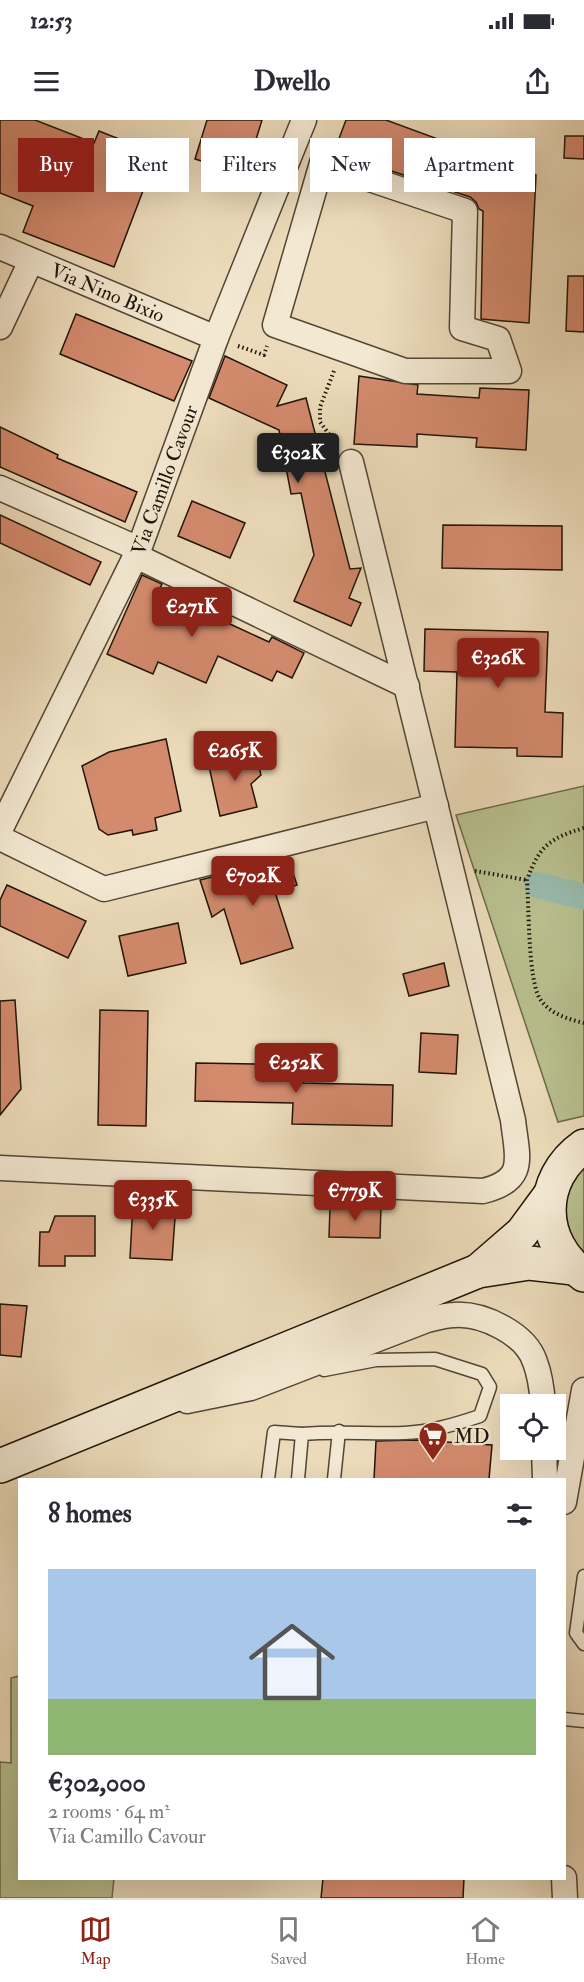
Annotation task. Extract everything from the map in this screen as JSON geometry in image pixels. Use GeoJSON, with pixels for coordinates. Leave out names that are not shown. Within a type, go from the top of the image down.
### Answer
{"type":"FeatureCollection","features":[{"type":"Feature","properties":{"kind":"main road"},"geometry":{"type":"LineString","coordinates":[[579,1272],[561,1253],[552,1235],[548,1215],[550,1195],[558,1173],[572,1155],[584,1146]]}},
{"type":"Feature","properties":{"kind":"main road"},"geometry":{"type":"LineString","coordinates":[[478,1271],[522,1233],[550,1195]]}},
{"type":"Feature","properties":{"kind":"main road"},"geometry":{"type":"LineString","coordinates":[[0,1466],[478,1271],[529,1263],[579,1272]]}},
{"type":"Feature","properties":{"kind":"street","name":"Via Camillo Cavour"},"geometry":{"type":"LineString","coordinates":[[0,830],[138,553],[216,338],[304,120]]}},
{"type":"Feature","properties":{"kind":"street"},"geometry":{"type":"LineString","coordinates":[[322,163],[465,211],[462,328],[498,339],[509,371],[405,372],[275,325],[322,163]]}},
{"type":"Feature","properties":{"kind":"street","name":"Via Nino Bixio"},"geometry":{"type":"LineString","coordinates":[[0,247],[216,338]]}},
{"type":"Feature","properties":{"kind":"street"},"geometry":{"type":"LineString","coordinates":[[0,327],[31,261]]}},
{"type":"Feature","properties":{"kind":"street"},"geometry":{"type":"LineString","coordinates":[[0,1168],[483,1191],[503,1186],[513,1177],[517,1158],[511,1113],[351,462]]}},
{"type":"Feature","properties":{"kind":"street"},"geometry":{"type":"LineString","coordinates":[[0,488],[138,553],[407,686]]}},
{"type":"Feature","properties":{"kind":"street"},"geometry":{"type":"LineString","coordinates":[[0,838],[104,889],[436,806]]}},
{"type":"Feature","properties":{"kind":"street"},"geometry":{"type":"LineString","coordinates":[[132,1413],[251,1388],[427,1320],[456,1314],[478,1318],[500,1326],[519,1340],[535,1360],[541,1394]]}},
{"type":"Feature","properties":{"kind":"street"},"geometry":{"type":"LineString","coordinates":[[566,1491],[584,1390]]}},
{"type":"Feature","properties":{"kind":"street"},"geometry":{"type":"LineString","coordinates":[[544,1460],[545,1478]]}},
{"type":"Feature","properties":{"kind":"street"},"geometry":{"type":"LineString","coordinates":[[564,1880],[565,1898]]}},
{"type":"Feature","properties":{"kind":"lane"},"geometry":{"type":"LineString","coordinates":[[268,1478],[274,1432],[405,1433],[447,1426],[480,1416],[485,1410],[490,1387],[482,1374],[435,1359],[376,1360],[276,1378]]}},
{"type":"Feature","properties":{"kind":"lane"},"geometry":{"type":"LineString","coordinates":[[334,1478],[339,1431]]}},
{"type":"Feature","properties":{"kind":"lane"},"geometry":{"type":"LineString","coordinates":[[298,1478],[302,1434]]}},
{"type":"Feature","properties":{"kind":"lane"},"geometry":{"type":"LineString","coordinates":[[584,1576],[576,1633],[584,1644]]}},
{"type":"Feature","properties":{"kind":"lane"},"geometry":{"type":"LineString","coordinates":[[566,1719],[584,1721]]}},
{"type":"Feature","properties":{"kind":"path"},"geometry":{"type":"LineString","coordinates":[[216,338],[264,355],[275,325]]}},
{"type":"Feature","properties":{"kind":"path"},"geometry":{"type":"LineString","coordinates":[[336,365],[320,407],[320,422],[351,462]]}},
{"type":"Feature","properties":{"kind":"path"},"geometry":{"type":"LineString","coordinates":[[584,828],[564,834],[545,846],[533,864],[527,880],[534,988],[551,1010],[568,1019],[584,1023]]}},
{"type":"Feature","properties":{"kind":"path"},"geometry":{"type":"LineString","coordinates":[[451,867],[527,880]]}},
{"type":"Feature","properties":{"kind":"green space"},"geometry":{"type":"Polygon","coordinates":[[[584,786],[584,1116],[558,1122],[456,815],[584,786]]]}},
{"type":"Feature","properties":{"kind":"green space"},"geometry":{"type":"Polygon","coordinates":[[[584,1167],[584,1252],[576,1243],[571,1232],[566,1210],[570,1187],[584,1167]]]}},
{"type":"Feature","properties":{"kind":"green space"},"geometry":{"type":"Polygon","coordinates":[[[18,1676],[18,1880],[114,1880],[112,1898],[0,1898],[0,1762],[11,1763],[11,1678],[18,1676]]]}},
{"type":"Feature","properties":{"kind":"building"},"geometry":{"type":"Polygon","coordinates":[[[0,120],[35,120],[81,138],[18,138],[18,192],[94,192],[94,143],[99,131],[117,138],[106,138],[106,192],[143,192],[114,267],[23,232],[33,206],[0,193],[0,120]]]}},
{"type":"Feature","properties":{"kind":"building"},"geometry":{"type":"Polygon","coordinates":[[[207,120],[262,120],[256,138],[201,138],[207,120]]]}},
{"type":"Feature","properties":{"kind":"building"},"geometry":{"type":"Polygon","coordinates":[[[346,120],[386,120],[435,138],[404,138],[404,175],[392,171],[392,138],[339,138],[346,120]]]}},
{"type":"Feature","properties":{"kind":"building"},"geometry":{"type":"Polygon","coordinates":[[[565,136],[584,136],[584,159],[564,158],[565,136]]]}},
{"type":"Feature","properties":{"kind":"building"},"geometry":{"type":"Polygon","coordinates":[[[201,140],[201,161],[195,159],[201,140]]]}},
{"type":"Feature","properties":{"kind":"building"},"geometry":{"type":"Polygon","coordinates":[[[536,175],[529,323],[481,319],[483,211],[470,197],[455,192],[535,192],[536,175]]]}},
{"type":"Feature","properties":{"kind":"building"},"geometry":{"type":"Polygon","coordinates":[[[568,276],[584,276],[584,332],[566,331],[568,276]]]}},
{"type":"Feature","properties":{"kind":"building"},"geometry":{"type":"Polygon","coordinates":[[[76,314],[192,361],[174,401],[60,354],[76,314]]]}},
{"type":"Feature","properties":{"kind":"building"},"geometry":{"type":"Polygon","coordinates":[[[225,356],[287,385],[277,406],[306,398],[350,569],[361,568],[349,598],[361,603],[351,626],[294,601],[314,555],[301,493],[291,494],[279,430],[209,398],[225,356]]]}},
{"type":"Feature","properties":{"kind":"building"},"geometry":{"type":"Polygon","coordinates":[[[359,376],[418,385],[417,394],[479,398],[480,388],[529,390],[526,450],[476,447],[477,438],[417,434],[417,447],[354,444],[359,376]]]}},
{"type":"Feature","properties":{"kind":"building"},"geometry":{"type":"Polygon","coordinates":[[[0,427],[58,455],[57,458],[137,492],[125,522],[0,467],[0,427]]]}},
{"type":"Feature","properties":{"kind":"building"},"geometry":{"type":"Polygon","coordinates":[[[192,501],[245,523],[230,558],[178,536],[192,501]]]}},
{"type":"Feature","properties":{"kind":"building"},"geometry":{"type":"Polygon","coordinates":[[[0,515],[101,562],[90,585],[0,543],[0,515]]]}},
{"type":"Feature","properties":{"kind":"building"},"geometry":{"type":"Polygon","coordinates":[[[443,525],[562,526],[562,570],[442,568],[443,525]]]}},
{"type":"Feature","properties":{"kind":"building"},"geometry":{"type":"Polygon","coordinates":[[[142,575],[162,584],[160,588],[231,621],[230,624],[269,642],[272,637],[304,653],[292,678],[277,671],[272,681],[218,656],[206,683],[158,662],[153,674],[107,654],[142,575]]]}},
{"type":"Feature","properties":{"kind":"building"},"geometry":{"type":"Polygon","coordinates":[[[425,629],[548,632],[545,712],[563,713],[562,757],[517,756],[517,748],[455,747],[457,672],[424,671],[425,629]]]}},
{"type":"Feature","properties":{"kind":"building"},"geometry":{"type":"Polygon","coordinates":[[[166,739],[181,811],[155,818],[157,830],[133,835],[132,830],[108,835],[99,829],[82,766],[109,752],[166,739]]]}},
{"type":"Feature","properties":{"kind":"building"},"geometry":{"type":"Polygon","coordinates":[[[255,751],[261,775],[251,784],[257,807],[220,816],[208,762],[255,751]]]}},
{"type":"Feature","properties":{"kind":"building"},"geometry":{"type":"Polygon","coordinates":[[[288,858],[297,885],[275,892],[293,948],[241,964],[224,909],[212,917],[200,880],[288,858]]]}},
{"type":"Feature","properties":{"kind":"building"},"geometry":{"type":"Polygon","coordinates":[[[7,885],[86,921],[68,958],[0,926],[0,900],[7,885]]]}},
{"type":"Feature","properties":{"kind":"building"},"geometry":{"type":"Polygon","coordinates":[[[178,923],[186,963],[128,976],[119,936],[178,923]]]}},
{"type":"Feature","properties":{"kind":"building"},"geometry":{"type":"Polygon","coordinates":[[[444,963],[449,986],[409,996],[403,974],[444,963]]]}},
{"type":"Feature","properties":{"kind":"building"},"geometry":{"type":"Polygon","coordinates":[[[15,1000],[21,1089],[0,1115],[0,1001],[15,1000]]]}},
{"type":"Feature","properties":{"kind":"building"},"geometry":{"type":"Polygon","coordinates":[[[100,1010],[148,1011],[146,1126],[98,1125],[100,1010]]]}},
{"type":"Feature","properties":{"kind":"building"},"geometry":{"type":"Polygon","coordinates":[[[421,1033],[458,1035],[456,1074],[419,1072],[421,1033]]]}},
{"type":"Feature","properties":{"kind":"building"},"geometry":{"type":"Polygon","coordinates":[[[196,1063],[304,1065],[303,1083],[393,1085],[392,1126],[292,1124],[293,1103],[195,1101],[196,1063]]]}},
{"type":"Feature","properties":{"kind":"building"},"geometry":{"type":"Polygon","coordinates":[[[133,1202],[176,1204],[172,1260],[130,1258],[133,1202]]]}},
{"type":"Feature","properties":{"kind":"building"},"geometry":{"type":"Polygon","coordinates":[[[330,1207],[381,1207],[380,1238],[329,1237],[330,1207]]]}},
{"type":"Feature","properties":{"kind":"building"},"geometry":{"type":"Polygon","coordinates":[[[55,1216],[95,1216],[95,1256],[65,1256],[65,1266],[39,1266],[40,1232],[49,1232],[55,1216]]]}},
{"type":"Feature","properties":{"kind":"building"},"geometry":{"type":"Polygon","coordinates":[[[0,1304],[27,1306],[21,1357],[0,1355],[0,1304]]]}},
{"type":"Feature","properties":{"kind":"building","name":"MD"},"geometry":{"type":"Polygon","coordinates":[[[415,1440],[492,1445],[489,1478],[374,1478],[376,1441],[415,1440]]]}},
{"type":"Feature","properties":{"kind":"building"},"geometry":{"type":"Polygon","coordinates":[[[323,1880],[464,1880],[463,1898],[321,1898],[323,1880]]]}},
{"type":"Feature","properties":{"kind":"waterway"},"geometry":{"type":"LineString","coordinates":[[537,885],[584,897]]}},
{"type":"Feature","properties":{"kind":"place","name":"MD"},"geometry":{"type":"Point","coordinates":[433,1462]}}]}
